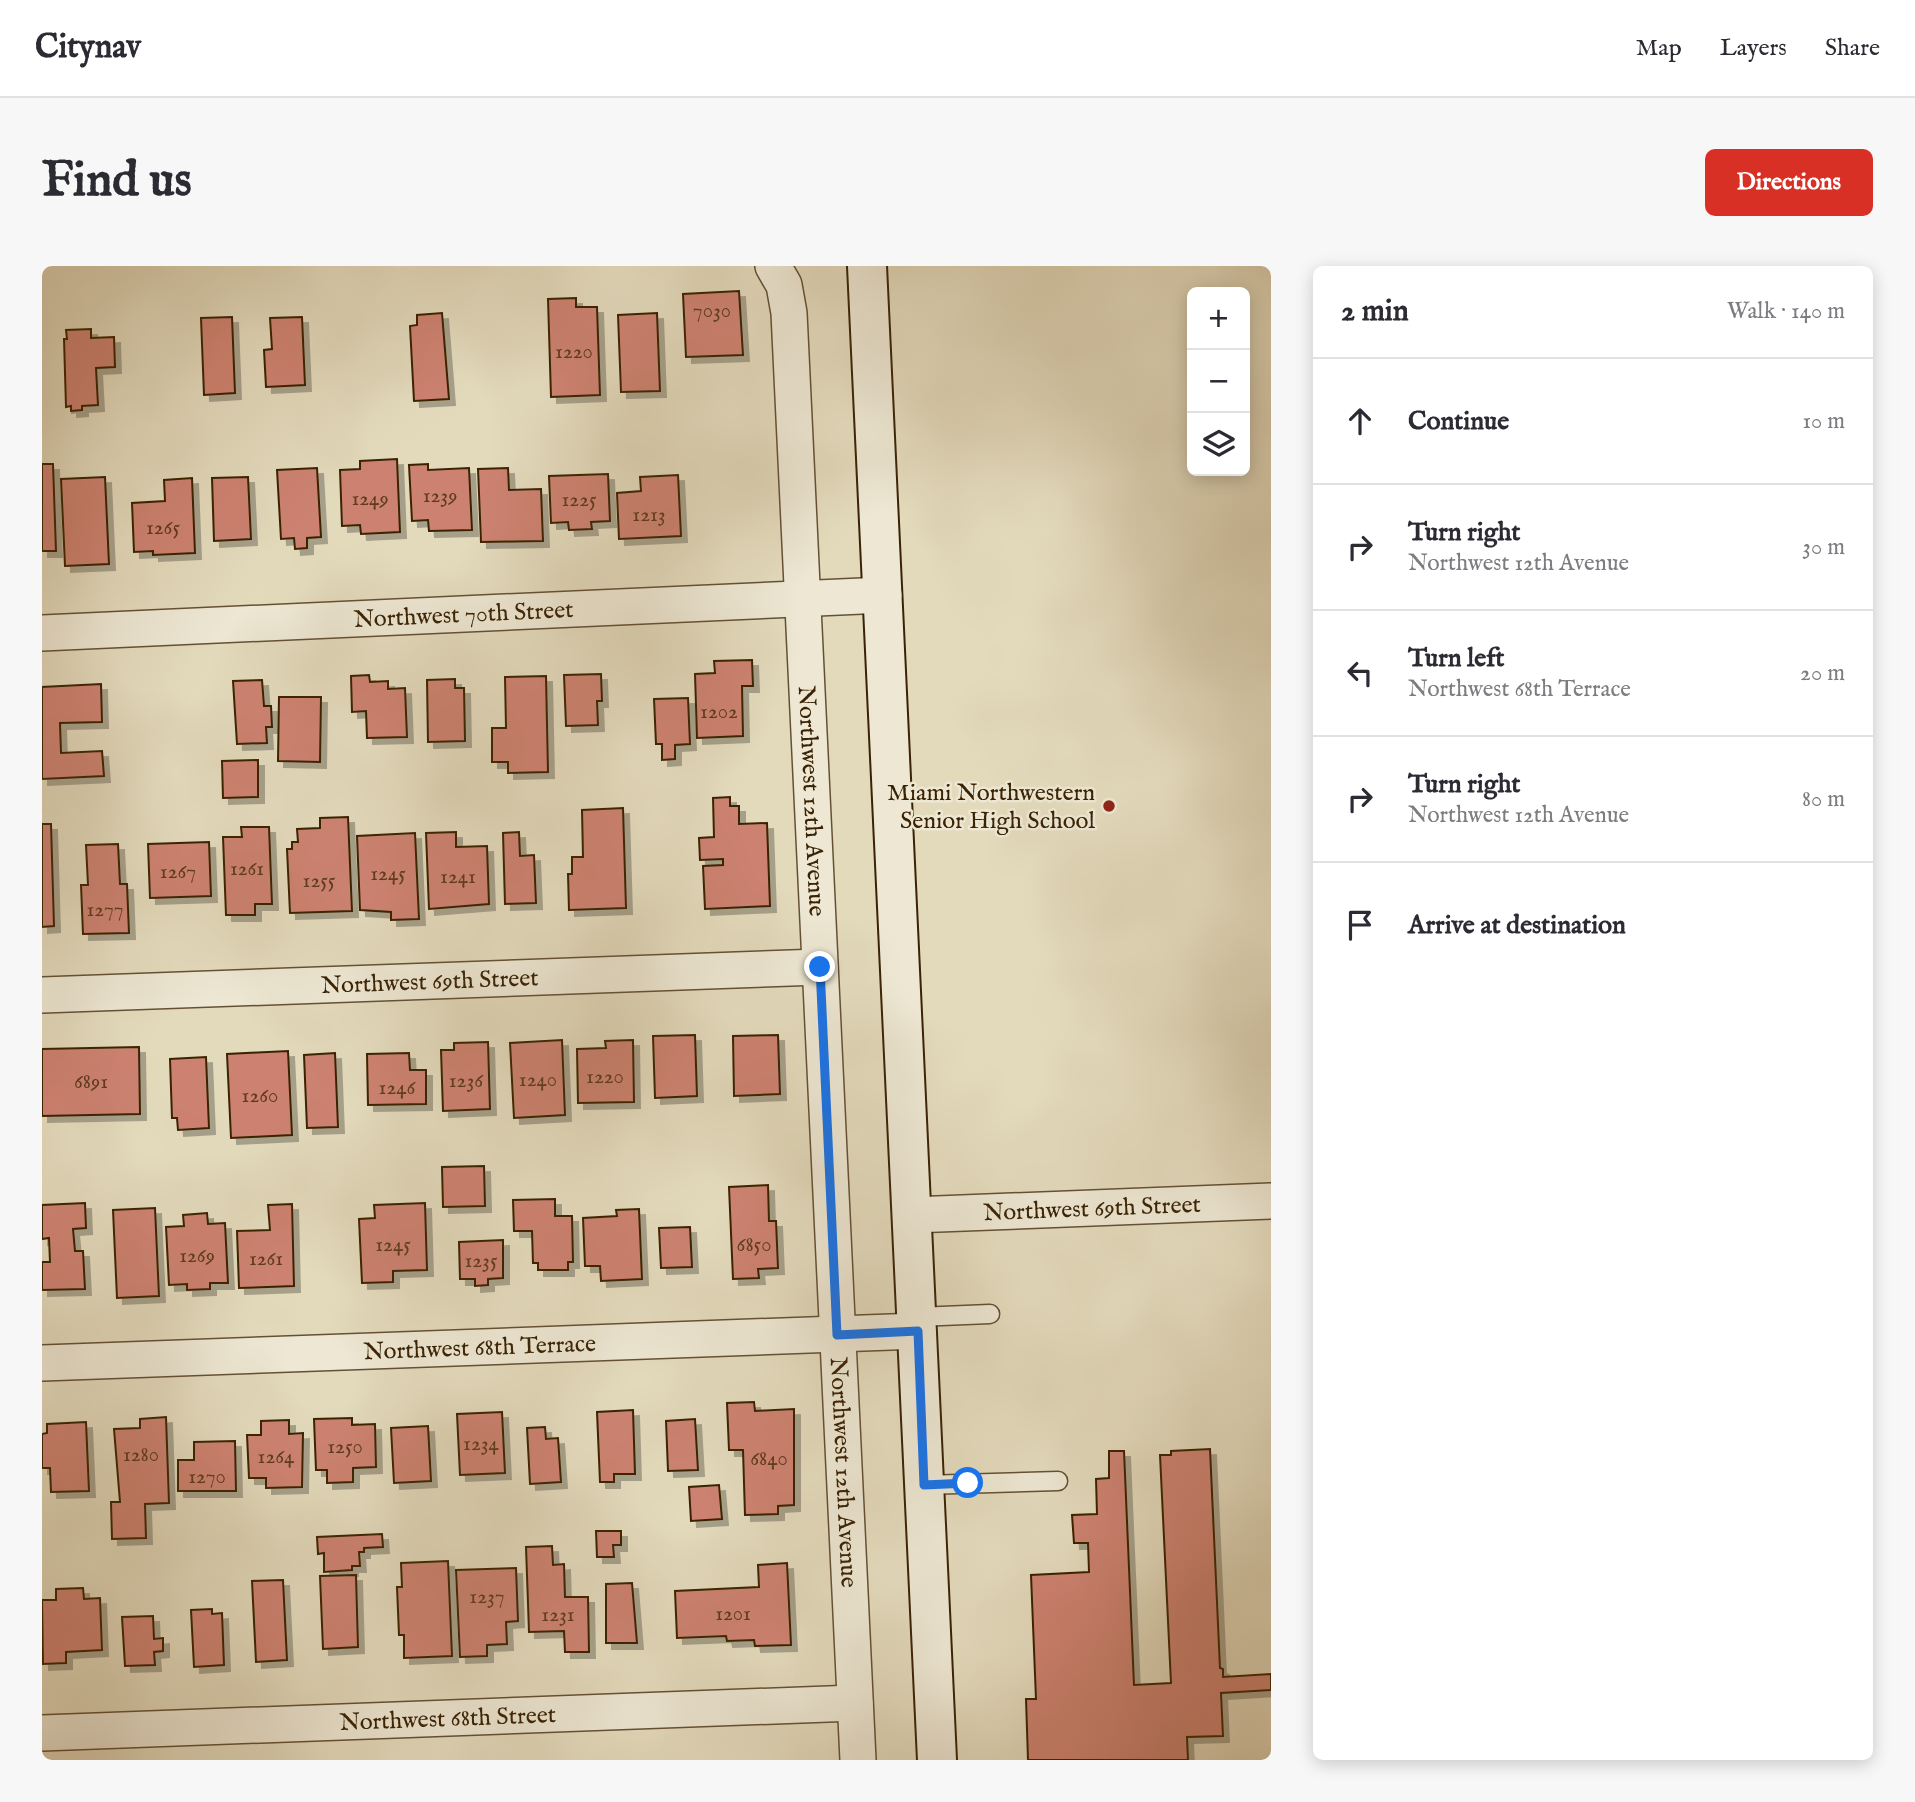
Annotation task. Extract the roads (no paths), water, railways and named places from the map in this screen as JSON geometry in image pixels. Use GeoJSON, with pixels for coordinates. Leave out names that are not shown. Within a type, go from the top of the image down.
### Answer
{"type":"FeatureCollection","features":[{"type":"Feature","properties":{"kind":"main road"},"geometry":{"type":"LineString","coordinates":[[867,266],[937,1760]]}},
{"type":"Feature","properties":{"kind":"street","name":"Northwest 12th Avenue"},"geometry":{"type":"LineString","coordinates":[[773,266],[784,285],[789,313],[858,1760]]}},
{"type":"Feature","properties":{"kind":"street","name":"Northwest 70th Street"},"geometry":{"type":"LineString","coordinates":[[42,633],[884,595]]}},
{"type":"Feature","properties":{"kind":"street","name":"Northwest 69th Street"},"geometry":{"type":"LineString","coordinates":[[42,995],[820,967]]}},
{"type":"Feature","properties":{"kind":"street","name":"Northwest 69th Street"},"geometry":{"type":"LineString","coordinates":[[912,1215],[1271,1201]]}},
{"type":"Feature","properties":{"kind":"street","name":"Northwest 68th Terrace"},"geometry":{"type":"LineString","coordinates":[[42,1363],[837,1335],[918,1324]]}},
{"type":"Feature","properties":{"kind":"street","name":"Northwest 68th Street"},"geometry":{"type":"LineString","coordinates":[[42,1733],[855,1703]]}},
{"type":"Feature","properties":{"kind":"lane"},"geometry":{"type":"LineString","coordinates":[[918,1324],[990,1314]]}},
{"type":"Feature","properties":{"kind":"lane"},"geometry":{"type":"LineString","coordinates":[[924,1485],[1058,1481]]}},
{"type":"Feature","properties":{"kind":"place","name":"Miami Northwestern Senior High School"},"geometry":{"type":"Point","coordinates":[1109,806]}}]}
